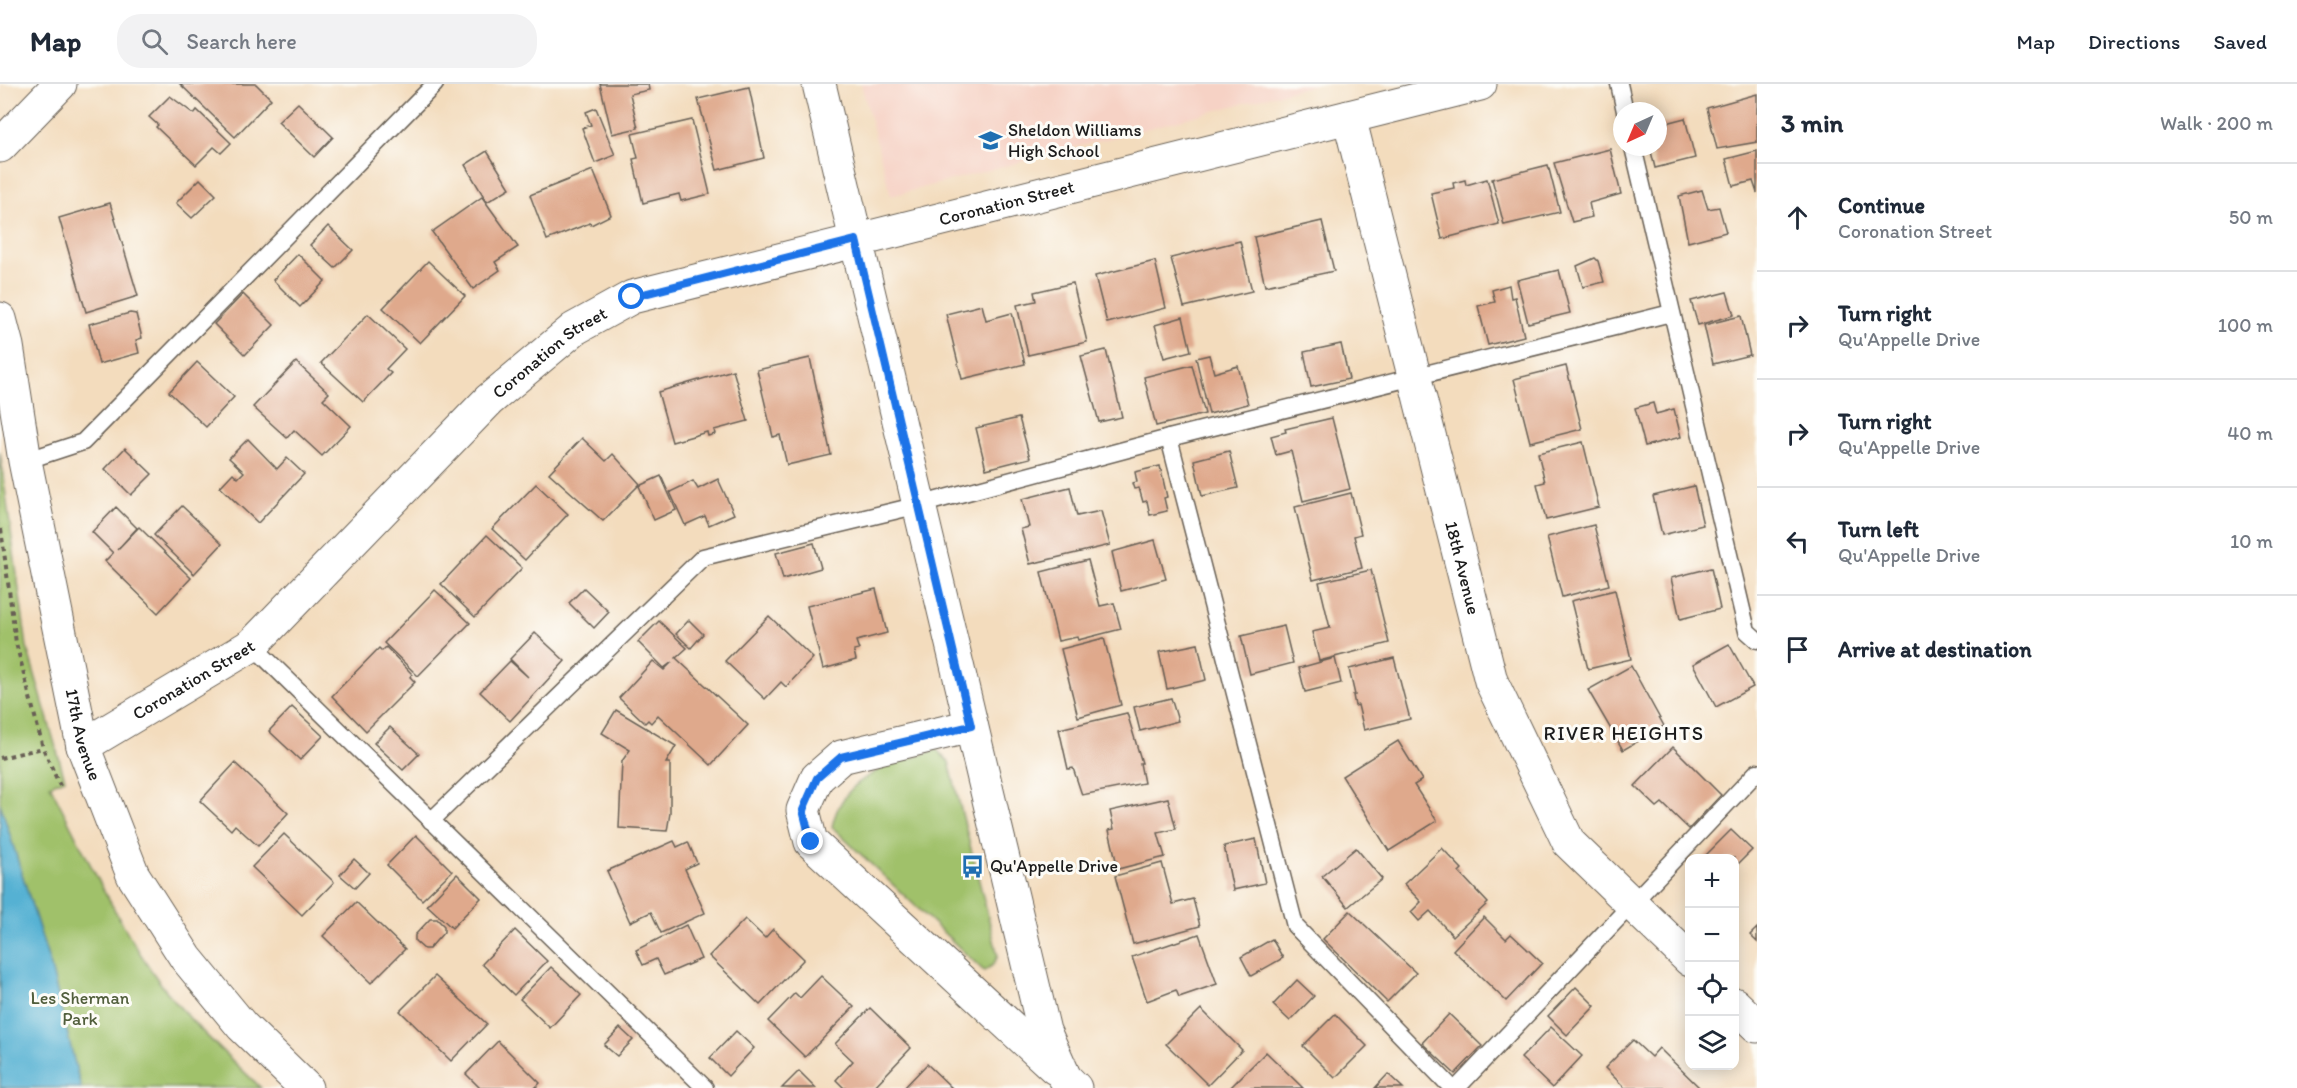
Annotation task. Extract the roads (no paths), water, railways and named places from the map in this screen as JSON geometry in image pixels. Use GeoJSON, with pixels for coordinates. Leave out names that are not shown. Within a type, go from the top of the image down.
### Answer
{"type":"FeatureCollection","features":[{"type":"Feature","properties":{"kind":"street"},"geometry":{"type":"LineString","coordinates":[[0,146],[60,84]]}},
{"type":"Feature","properties":{"kind":"street"},"geometry":{"type":"LineString","coordinates":[[819,84],[1044,1031],[1070,1083]]}},
{"type":"Feature","properties":{"kind":"street","name":"Coronation Street"},"geometry":{"type":"LineString","coordinates":[[82,746],[252,645],[489,399],[574,329],[632,297],[1480,84]]}},
{"type":"Feature","properties":{"kind":"street","name":"18th Avenue"},"geometry":{"type":"LineString","coordinates":[[1349,117],[1491,681],[1569,843],[1685,956]]}},
{"type":"Feature","properties":{"kind":"street","name":"17th Avenue"},"geometry":{"type":"LineString","coordinates":[[0,319],[8,346],[25,461],[82,746],[133,875],[186,958],[242,1026],[306,1088]]}},
{"type":"Feature","properties":{"kind":"street"},"geometry":{"type":"LineString","coordinates":[[971,726],[841,757],[817,778],[803,810],[811,842],[1070,1083]]}},
{"type":"Feature","properties":{"kind":"street"},"geometry":{"type":"LineString","coordinates":[[1739,1009],[1757,1026]]}},
{"type":"Feature","properties":{"kind":"lane"},"geometry":{"type":"LineString","coordinates":[[25,461],[83,442],[435,84]]}},
{"type":"Feature","properties":{"kind":"lane"},"geometry":{"type":"LineString","coordinates":[[1619,84],[1623,102]]}},
{"type":"Feature","properties":{"kind":"lane"},"geometry":{"type":"LineString","coordinates":[[1635,156],[1748,631],[1757,640]]}},
{"type":"Feature","properties":{"kind":"lane"},"geometry":{"type":"LineString","coordinates":[[431,821],[703,557],[919,505],[1169,438],[1671,313]]}},
{"type":"Feature","properties":{"kind":"lane"},"geometry":{"type":"LineString","coordinates":[[1169,438],[1295,926],[1452,1088]]}},
{"type":"Feature","properties":{"kind":"lane"},"geometry":{"type":"LineString","coordinates":[[252,645],[705,1088]]}},
{"type":"Feature","properties":{"kind":"lane"},"geometry":{"type":"LineString","coordinates":[[1457,1088],[1757,772]]}},
{"type":"Feature","properties":{"kind":"water"},"geometry":{"type":"Polygon","coordinates":[[[0,803],[51,967],[81,1088],[0,1088],[0,803]]]}},
{"type":"Feature","properties":{"kind":"place","name":"Sheldon Williams High School"},"geometry":{"type":"Point","coordinates":[990,140]}},
{"type":"Feature","properties":{"kind":"place","name":"Qu'Appelle Drive"},"geometry":{"type":"Point","coordinates":[972,866]}},
{"type":"Feature","properties":{"kind":"district","name":"RIVER HEIGHTS"},"geometry":{"type":"Point","coordinates":[1624,733]}},
{"type":"Feature","properties":{"kind":"park label","name":"Les Sherman Park"},"geometry":{"type":"Point","coordinates":[80,1008]}}]}
